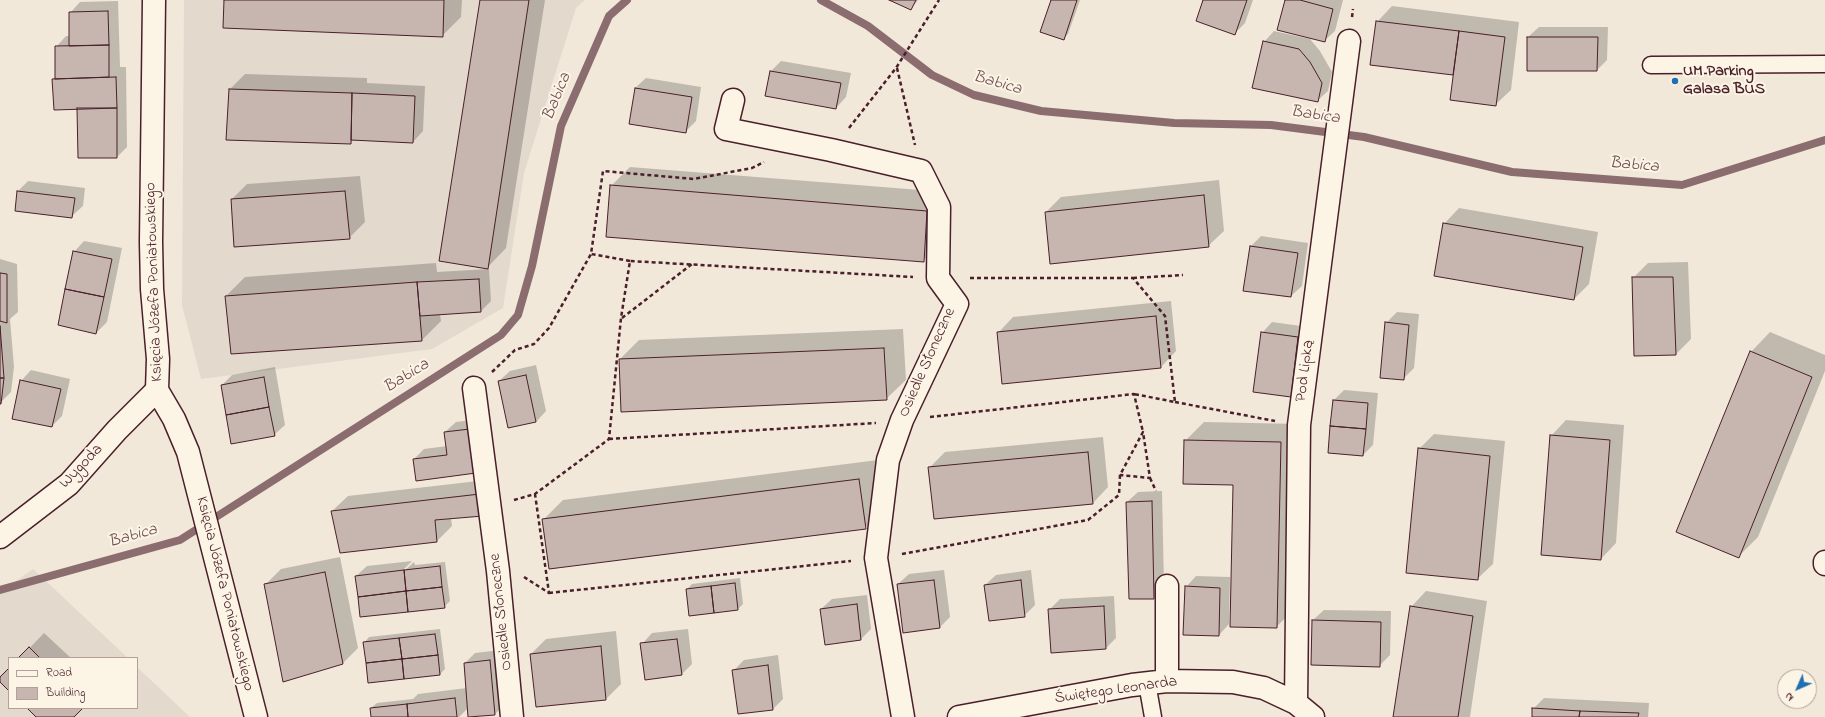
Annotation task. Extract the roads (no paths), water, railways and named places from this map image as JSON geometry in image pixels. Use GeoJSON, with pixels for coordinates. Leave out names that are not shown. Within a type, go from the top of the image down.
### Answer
{"type":"FeatureCollection","features":[{"type":"Feature","properties":{"kind":"street","name":"Księcia Józefa Poniatowskiego"},"geometry":{"type":"LineString","coordinates":[[154,0],[151,242],[152,289],[158,359],[157,390],[174,419],[188,452],[256,717]]}},
{"type":"Feature","properties":{"kind":"street","name":"Pod Lipką"},"geometry":{"type":"LineString","coordinates":[[1296,703],[1299,425],[1349,41]]}},
{"type":"Feature","properties":{"kind":"street","name":"Osiedle Słoneczne"},"geometry":{"type":"LineString","coordinates":[[733,100],[726,129],[831,150],[921,171],[940,207],[938,278],[957,304],[902,420],[888,460],[876,558],[902,717]]}},
{"type":"Feature","properties":{"kind":"street","name":"Osiedle Słoneczne"},"geometry":{"type":"LineString","coordinates":[[474,388],[498,571],[512,717]]}},
{"type":"Feature","properties":{"kind":"street","name":"Wygoda"},"geometry":{"type":"LineString","coordinates":[[0,537],[69,484],[117,430],[157,390]]}},
{"type":"Feature","properties":{"kind":"street"},"geometry":{"type":"LineString","coordinates":[[1157,682],[1167,586]]}},
{"type":"Feature","properties":{"kind":"street","name":"Świętego Leonarda"},"geometry":{"type":"LineString","coordinates":[[959,717],[1157,682],[1233,682],[1264,688],[1296,703],[1313,717]]}},
{"type":"Feature","properties":{"kind":"lane"},"geometry":{"type":"LineString","coordinates":[[1651,66],[1825,64]]}},
{"type":"Feature","properties":{"kind":"lane"},"geometry":{"type":"LineString","coordinates":[[1153,717],[1157,682]]}},
{"type":"Feature","properties":{"kind":"waterway","name":"Babica"},"geometry":{"type":"LineString","coordinates":[[0,590],[180,540],[501,335],[518,315],[532,266],[561,126],[609,16],[627,0]]}},
{"type":"Feature","properties":{"kind":"waterway","name":"Babica"},"geometry":{"type":"LineString","coordinates":[[821,0],[868,26],[932,75],[974,95],[1041,111],[1174,123],[1271,125],[1364,137],[1512,172],[1682,185],[1825,140]]}},
{"type":"Feature","properties":{"kind":"place","name":"UM Parking Galasa BUS"},"geometry":{"type":"Point","coordinates":[1675,81]}}]}
